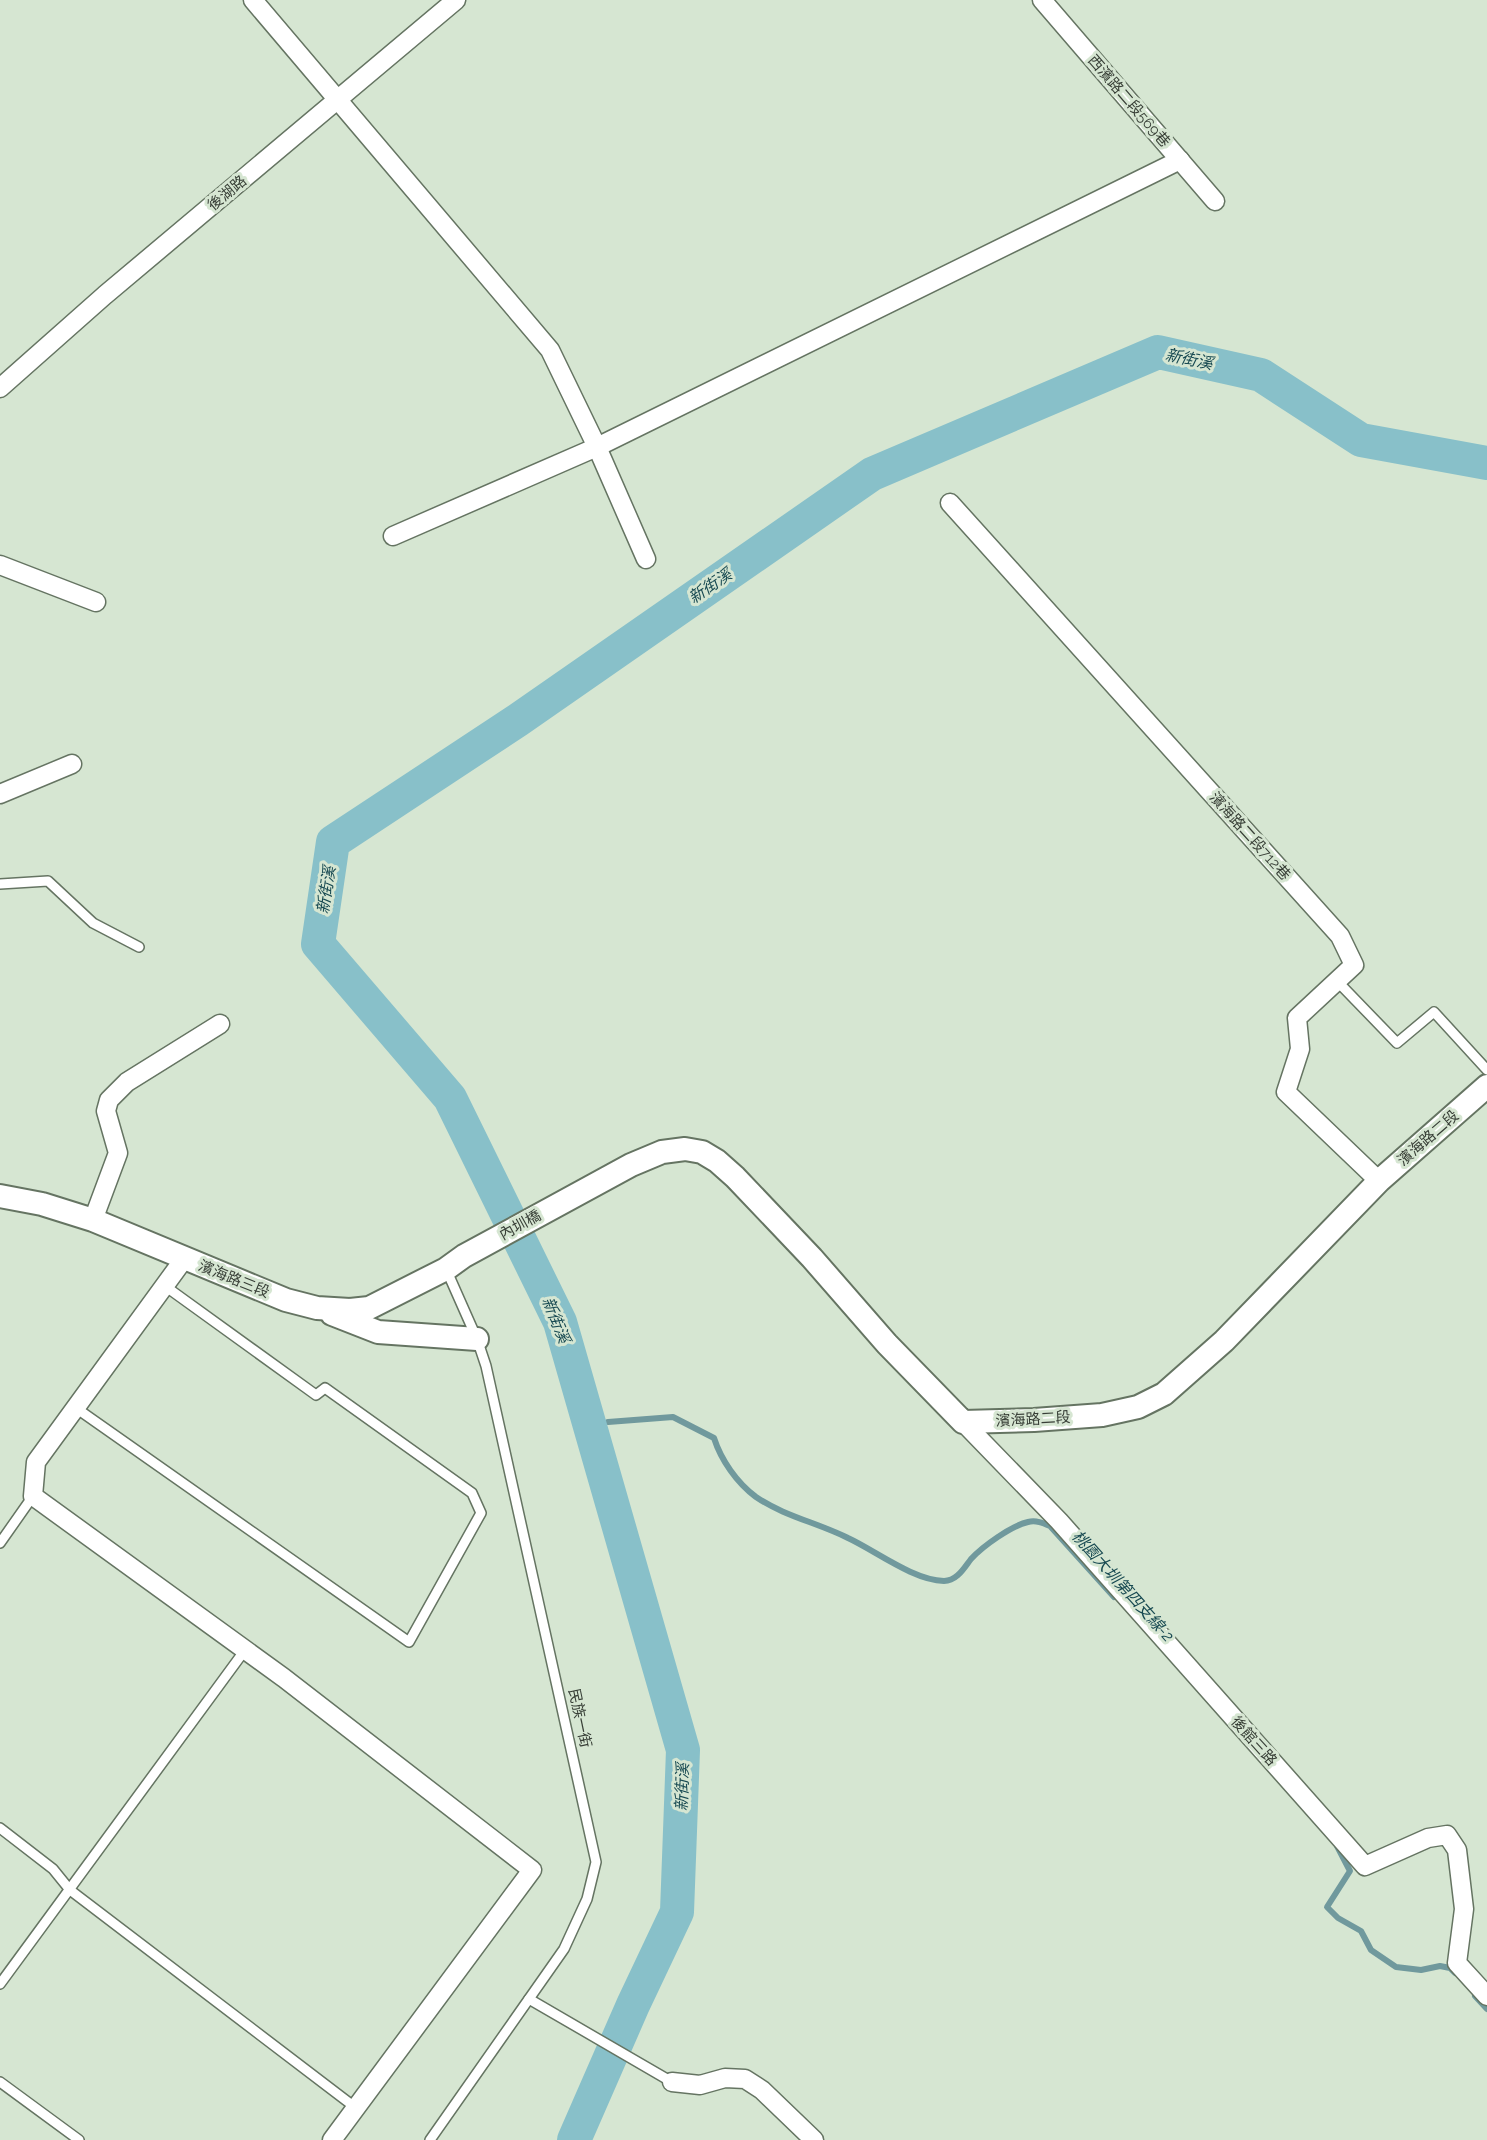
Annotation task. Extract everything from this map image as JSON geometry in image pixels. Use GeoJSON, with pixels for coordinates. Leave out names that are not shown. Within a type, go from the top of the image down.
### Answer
{"type":"FeatureCollection","features":[{"type":"Feature","properties":{"kind":"street"},"geometry":{"type":"LineString","coordinates":[[253,0],[550,351],[597,447],[646,559]]}},
{"type":"Feature","properties":{"kind":"street","name":"後湖路"},"geometry":{"type":"LineString","coordinates":[[0,388],[105,295],[456,0]]}},
{"type":"Feature","properties":{"kind":"street","name":"西濱路二段569巷"},"geometry":{"type":"LineString","coordinates":[[1042,0],[1215,201]]}},
{"type":"Feature","properties":{"kind":"street"},"geometry":{"type":"LineString","coordinates":[[393,536],[597,447],[1180,160]]}},
{"type":"Feature","properties":{"kind":"street","name":"濱海路二段712巷"},"geometry":{"type":"LineString","coordinates":[[950,503],[1340,936],[1354,966],[1297,1018],[1300,1049],[1286,1092],[1379,1181]]}},
{"type":"Feature","properties":{"kind":"street"},"geometry":{"type":"LineString","coordinates":[[0,565],[96,603]]}},
{"type":"Feature","properties":{"kind":"street"},"geometry":{"type":"LineString","coordinates":[[0,794],[72,764]]}},
{"type":"Feature","properties":{"kind":"street"},"geometry":{"type":"LineString","coordinates":[[93,1220],[118,1153],[106,1111],[109,1101],[128,1082],[220,1024]]}},
{"type":"Feature","properties":{"kind":"street","name":"濱海路二段"},"geometry":{"type":"LineString","coordinates":[[963,1422],[1102,1415],[1138,1407],[1164,1394],[1224,1341],[1379,1181],[1485,1092]]}},
{"type":"Feature","properties":{"kind":"street","name":"內圳橋"},"geometry":{"type":"LineString","coordinates":[[464,1256],[631,1165],[662,1152],[685,1149],[702,1152],[717,1161],[812,1258],[887,1344],[963,1422]]}},
{"type":"Feature","properties":{"kind":"street","name":"濱海路三段"},"geometry":{"type":"LineString","coordinates":[[0,1196],[42,1204],[93,1220],[286,1300],[317,1308],[350,1310],[369,1308],[446,1269],[464,1256]]}},
{"type":"Feature","properties":{"kind":"street"},"geometry":{"type":"LineString","coordinates":[[184,1259],[36,1462],[33,1496],[245,1650],[532,1870],[332,2140]]}},
{"type":"Feature","properties":{"kind":"street"},"geometry":{"type":"LineString","coordinates":[[317,1308],[378,1332],[477,1339]]}},
{"type":"Feature","properties":{"kind":"street","name":"後館三路"},"geometry":{"type":"LineString","coordinates":[[963,1422],[1059,1521],[1365,1866],[1428,1838],[1446,1835],[1457,1850],[1464,1909],[1457,1963],[1487,1996]]}},
{"type":"Feature","properties":{"kind":"street"},"geometry":{"type":"LineString","coordinates":[[672,2082],[700,2085],[725,2078],[745,2079],[762,2090],[814,2140]]}},
{"type":"Feature","properties":{"kind":"lane"},"geometry":{"type":"LineString","coordinates":[[0,884],[48,881],[93,923],[139,946]]}},
{"type":"Feature","properties":{"kind":"lane"},"geometry":{"type":"LineString","coordinates":[[1337,981],[1397,1043],[1434,1012],[1487,1070]]}},
{"type":"Feature","properties":{"kind":"lane","name":"民族一街"},"geometry":{"type":"LineString","coordinates":[[430,2140],[564,1949],[587,1899],[596,1862],[486,1366],[477,1339],[446,1269]]}},
{"type":"Feature","properties":{"kind":"lane"},"geometry":{"type":"LineString","coordinates":[[76,1408],[409,1642],[481,1513],[471,1493],[325,1388],[316,1395],[165,1286]]}},
{"type":"Feature","properties":{"kind":"lane"},"geometry":{"type":"LineString","coordinates":[[0,1543],[33,1496]]}},
{"type":"Feature","properties":{"kind":"lane"},"geometry":{"type":"LineString","coordinates":[[0,1984],[245,1650]]}},
{"type":"Feature","properties":{"kind":"lane"},"geometry":{"type":"LineString","coordinates":[[0,1828],[53,1869],[70,1890],[356,2108]]}},
{"type":"Feature","properties":{"kind":"lane"},"geometry":{"type":"LineString","coordinates":[[529,1999],[672,2082]]}},
{"type":"Feature","properties":{"kind":"lane"},"geometry":{"type":"LineString","coordinates":[[0,2082],[79,2140]]}},
{"type":"Feature","properties":{"kind":"waterway","name":"新街溪"},"geometry":{"type":"LineString","coordinates":[[574,2140],[633,2005],[677,1912],[683,1750],[560,1322],[450,1098],[318,944],[333,842],[518,720],[872,474],[1158,352],[1261,375],[1361,440],[1487,463]]}},
{"type":"Feature","properties":{"kind":"waterway","name":"桃園大圳第四支線-2"},"geometry":{"type":"LineString","coordinates":[[608,1422],[673,1417],[714,1438],[721,1455],[742,1485],[767,1504],[837,1533],[907,1570],[932,1579],[944,1581],[953,1579],[976,1554],[1006,1532],[1028,1522],[1042,1523],[1050,1526],[1114,1597]]}},
{"type":"Feature","properties":{"kind":"waterway","name":"桃園大圳第四支線-2"},"geometry":{"type":"LineString","coordinates":[[1337,1846],[1350,1871],[1327,1907],[1338,1918],[1361,1931],[1371,1950],[1396,1967],[1421,1970],[1440,1966],[1450,1968],[1455,1973]]}},
{"type":"Feature","properties":{"kind":"waterway","name":"桃園大圳第四支線-2"},"geometry":{"type":"LineString","coordinates":[[1475,1996],[1487,2009]]}}]}
